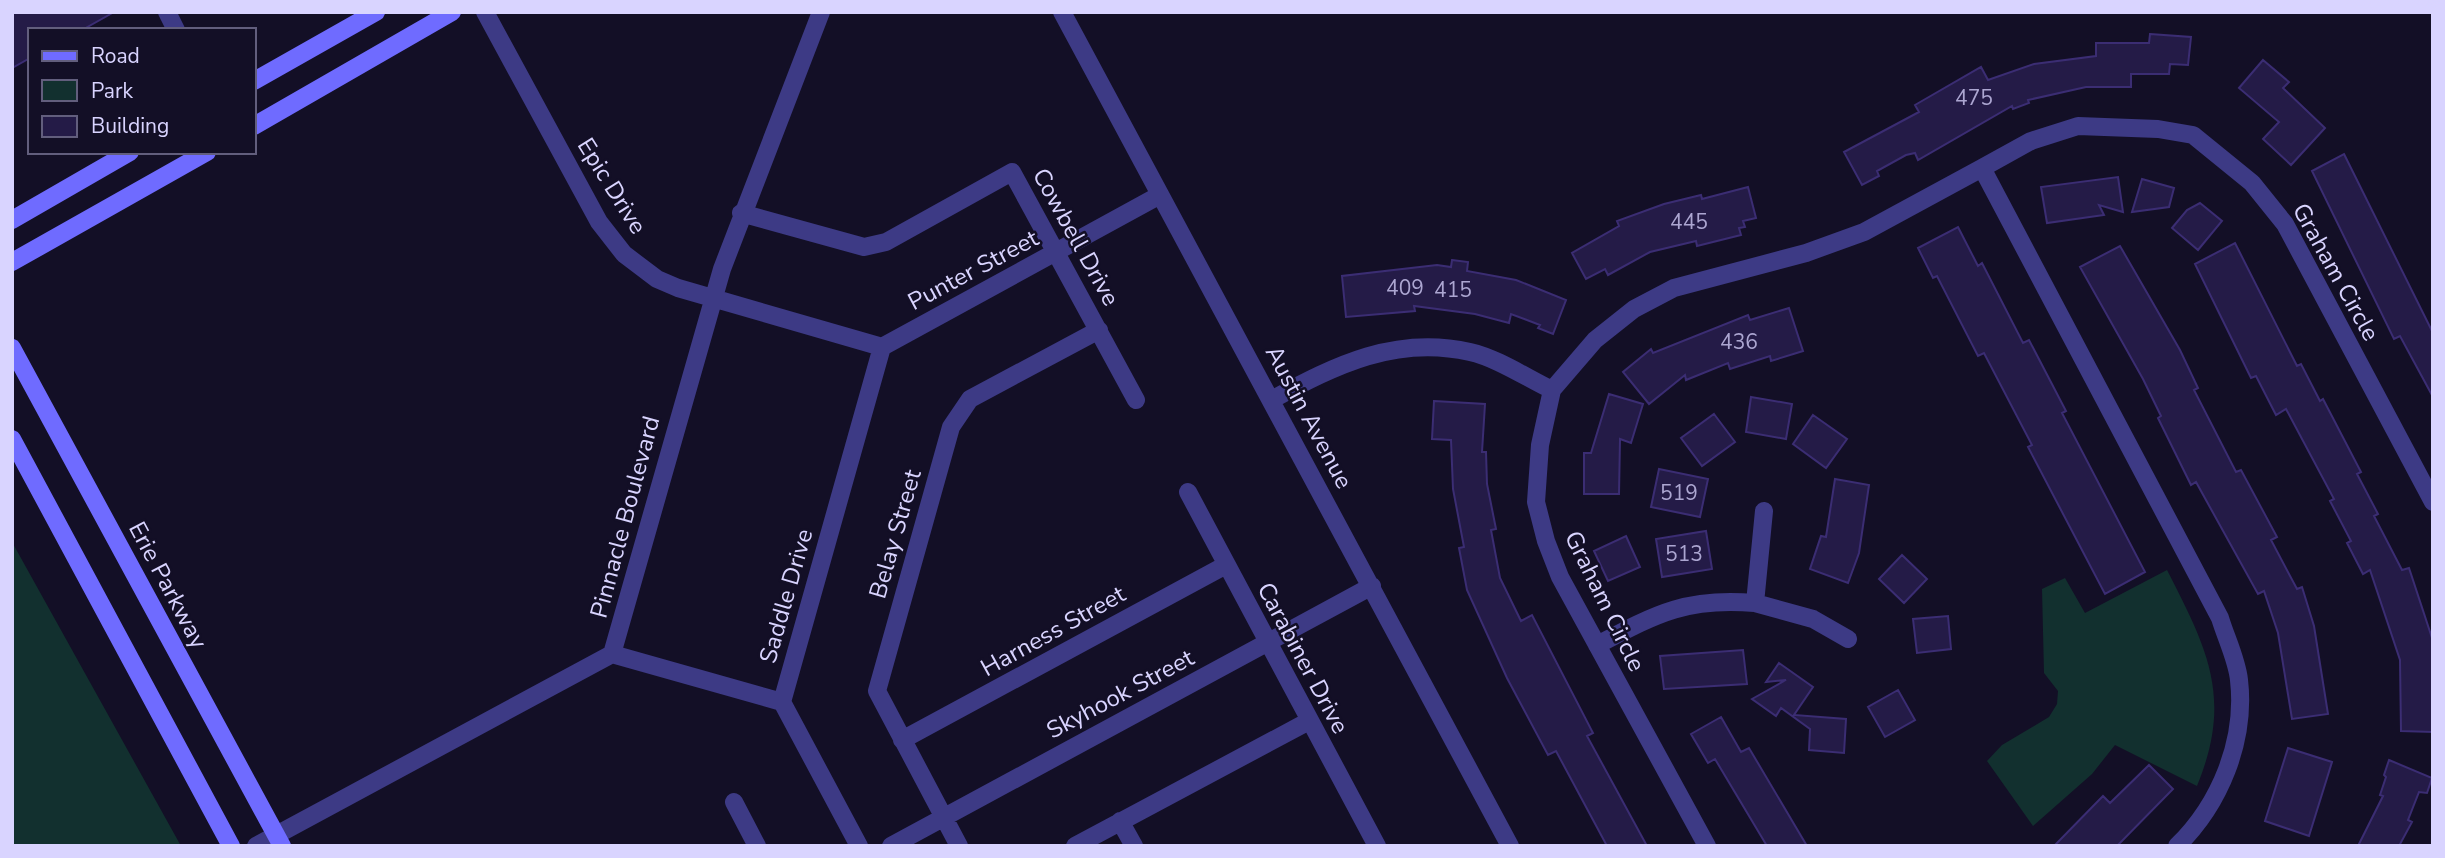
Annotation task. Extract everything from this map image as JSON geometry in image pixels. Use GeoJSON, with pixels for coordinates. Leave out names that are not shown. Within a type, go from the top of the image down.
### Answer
{"type":"FeatureCollection","features":[{"type":"Feature","properties":{"kind":"main road"},"geometry":{"type":"LineString","coordinates":[[256,80],[376,12]]}},
{"type":"Feature","properties":{"kind":"main road"},"geometry":{"type":"LineString","coordinates":[[256,125],[452,12]]}},
{"type":"Feature","properties":{"kind":"main road"},"geometry":{"type":"LineString","coordinates":[[12,220],[127,154]]}},
{"type":"Feature","properties":{"kind":"main road"},"geometry":{"type":"LineString","coordinates":[[12,262],[203,154]]}},
{"type":"Feature","properties":{"kind":"main road","name":"Erie Parkway"},"geometry":{"type":"LineString","coordinates":[[12,348],[279,840]]}},
{"type":"Feature","properties":{"kind":"main road"},"geometry":{"type":"LineString","coordinates":[[12,439],[231,846]]}},
{"type":"Feature","properties":{"kind":"street"},"geometry":{"type":"LineString","coordinates":[[167,12],[175,28]]}},
{"type":"Feature","properties":{"kind":"street","name":"Epic Drive"},"geometry":{"type":"LineString","coordinates":[[485,12],[599,222],[624,254],[657,279],[713,299],[882,346]]}},
{"type":"Feature","properties":{"kind":"street","name":"Pinnacle Boulevard"},"geometry":{"type":"LineString","coordinates":[[256,846],[279,840],[612,654],[713,299],[741,213],[821,12]]}},
{"type":"Feature","properties":{"kind":"street","name":"Austin Avenue"},"geometry":{"type":"LineString","coordinates":[[1062,12],[1273,400],[1510,846]]}},
{"type":"Feature","properties":{"kind":"street","name":"Graham Circle"},"geometry":{"type":"LineString","coordinates":[[1706,846],[1560,577],[1546,541],[1536,502],[1540,446],[1552,390],[1595,340],[1634,309],[1674,288],[1806,253],[1864,232],[2031,141],[2078,126],[2158,129],[2193,135],[2252,183],[2285,224],[2433,502]]}},
{"type":"Feature","properties":{"kind":"street"},"geometry":{"type":"LineString","coordinates":[[1982,169],[2220,618],[2239,679],[2238,726],[2227,772],[2212,803],[2193,830],[2177,846]]}},
{"type":"Feature","properties":{"kind":"street","name":"Cowbell Drive"},"geometry":{"type":"LineString","coordinates":[[741,213],[864,247],[886,242],[1013,172],[1136,400]]}},
{"type":"Feature","properties":{"kind":"street","name":"Punter Street"},"geometry":{"type":"LineString","coordinates":[[882,346],[1160,195]]}},
{"type":"Feature","properties":{"kind":"street","name":"Belay Street"},"geometry":{"type":"LineString","coordinates":[[959,846],[877,691],[951,426],[970,399],[1099,330]]}},
{"type":"Feature","properties":{"kind":"street","name":"Saddle Drive"},"geometry":{"type":"LineString","coordinates":[[859,846],[782,702],[882,346]]}},
{"type":"Feature","properties":{"kind":"street"},"geometry":{"type":"LineString","coordinates":[[1273,400],[1357,357],[1417,346],[1471,352],[1552,390]]}},
{"type":"Feature","properties":{"kind":"street","name":"Carabiner Drive"},"geometry":{"type":"LineString","coordinates":[[1188,492],[1377,846]]}},
{"type":"Feature","properties":{"kind":"street"},"geometry":{"type":"LineString","coordinates":[[1755,603],[1764,511]]}},
{"type":"Feature","properties":{"kind":"street","name":"Harness Street"},"geometry":{"type":"LineString","coordinates":[[902,740],[1226,565]]}},
{"type":"Feature","properties":{"kind":"street","name":"Skyhook Street"},"geometry":{"type":"LineString","coordinates":[[891,846],[1372,586]]}},
{"type":"Feature","properties":{"kind":"street"},"geometry":{"type":"LineString","coordinates":[[1597,645],[1654,614],[1690,604],[1722,600],[1755,603],[1813,619],[1848,639]]}},
{"type":"Feature","properties":{"kind":"street"},"geometry":{"type":"LineString","coordinates":[[612,654],[782,702]]}},
{"type":"Feature","properties":{"kind":"street"},"geometry":{"type":"LineString","coordinates":[[1074,846],[1309,721]]}},
{"type":"Feature","properties":{"kind":"street"},"geometry":{"type":"LineString","coordinates":[[734,802],[757,846]]}},
{"type":"Feature","properties":{"kind":"street"},"geometry":{"type":"LineString","coordinates":[[1120,821],[1134,846]]}},
{"type":"Feature","properties":{"kind":"green space"},"geometry":{"type":"Polygon","coordinates":[[[12,542],[181,846],[12,846],[12,542]]]}},
{"type":"Feature","properties":{"kind":"green space"},"geometry":{"type":"Polygon","coordinates":[[[2167,570],[2194,625],[2211,675],[2213,726],[2208,755],[2197,786],[2115,745],[2092,774],[2033,826],[1987,761],[2002,745],[2049,717],[2057,704],[2058,691],[2044,673],[2042,589],[2065,578],[2085,613],[2167,570]]]}},
{"type":"Feature","properties":{"kind":"building"},"geometry":{"type":"Polygon","coordinates":[[[12,12],[114,12],[86,28],[28,28],[28,59],[12,68],[12,12]]]}},
{"type":"Feature","properties":{"kind":"building"},"geometry":{"type":"Polygon","coordinates":[[[2150,34],[2191,37],[2188,65],[2170,64],[2169,74],[2131,74],[2131,87],[2086,87],[2028,100],[2029,103],[2013,109],[2012,106],[1918,160],[1915,153],[1906,155],[1877,171],[1879,176],[1862,185],[1844,152],[1919,112],[1915,105],[1981,67],[1988,80],[2034,64],[2096,56],[2096,43],[2149,43],[2150,34]]]}},
{"type":"Feature","properties":{"kind":"building"},"geometry":{"type":"Polygon","coordinates":[[[2263,60],[2289,82],[2283,88],[2325,128],[2291,165],[2263,139],[2279,122],[2239,88],[2263,60]]]}},
{"type":"Feature","properties":{"kind":"building"},"geometry":{"type":"Polygon","coordinates":[[[2344,154],[2433,333],[2433,397],[2400,336],[2394,339],[2312,171],[2344,154]]]}},
{"type":"Feature","properties":{"kind":"building"},"geometry":{"type":"Polygon","coordinates":[[[2118,177],[2123,212],[2099,205],[2104,215],[2047,223],[2041,187],[2118,177]]]}},
{"type":"Feature","properties":{"kind":"building"},"geometry":{"type":"Polygon","coordinates":[[[2142,179],[2174,188],[2169,207],[2132,212],[2142,179]]]}},
{"type":"Feature","properties":{"kind":"building"},"geometry":{"type":"Polygon","coordinates":[[[1748,187],[1756,218],[1743,221],[1745,227],[1739,228],[1741,235],[1697,246],[1696,241],[1650,252],[1608,275],[1605,269],[1586,279],[1572,253],[1619,226],[1617,221],[1664,204],[1701,195],[1702,199],[1748,187]]]}},
{"type":"Feature","properties":{"kind":"building"},"geometry":{"type":"Polygon","coordinates":[[[2200,203],[2222,221],[2198,250],[2172,228],[2187,210],[2200,203]]]}},
{"type":"Feature","properties":{"kind":"building"},"geometry":{"type":"Polygon","coordinates":[[[1958,227],[1978,266],[1982,263],[2023,343],[2029,340],[2066,411],[2062,413],[2145,572],[2105,594],[2028,447],[2032,445],[1984,353],[1978,356],[1937,276],[1933,278],[1918,248],[1958,227]]]}},
{"type":"Feature","properties":{"kind":"building"},"geometry":{"type":"Polygon","coordinates":[[[2235,243],[2297,366],[2301,364],[2320,401],[2323,399],[2361,472],[2357,474],[2378,514],[2374,516],[2402,570],[2409,568],[2433,641],[2433,732],[2401,731],[2400,660],[2370,570],[2363,574],[2347,543],[2351,541],[2330,501],[2334,499],[2286,409],[2276,415],[2256,376],[2251,378],[2195,264],[2235,243]]]}},
{"type":"Feature","properties":{"kind":"building"},"geometry":{"type":"Polygon","coordinates":[[[2120,246],[2180,350],[2198,388],[2194,390],[2236,472],[2241,470],[2277,537],[2271,540],[2297,589],[2302,587],[2314,626],[2328,714],[2292,719],[2278,633],[2264,591],[2258,594],[2196,482],[2191,485],[2158,418],[2161,416],[2143,379],[2080,267],[2120,246]]]}},
{"type":"Feature","properties":{"kind":"building"},"geometry":{"type":"Polygon","coordinates":[[[1452,260],[1468,262],[1467,271],[1516,280],[1566,300],[1553,334],[1538,328],[1540,325],[1511,314],[1509,323],[1475,314],[1414,306],[1415,311],[1346,317],[1342,276],[1437,265],[1451,267],[1452,260]]]}},
{"type":"Feature","properties":{"kind":"building"},"geometry":{"type":"Polygon","coordinates":[[[1789,308],[1803,351],[1771,361],[1770,356],[1730,369],[1728,363],[1686,380],[1685,375],[1649,404],[1623,372],[1651,349],[1653,353],[1748,315],[1750,320],[1789,308]]]}},
{"type":"Feature","properties":{"kind":"building"},"geometry":{"type":"Polygon","coordinates":[[[1609,394],[1643,404],[1631,443],[1620,439],[1619,494],[1584,494],[1584,453],[1591,453],[1609,394]]]}},
{"type":"Feature","properties":{"kind":"building"},"geometry":{"type":"Polygon","coordinates":[[[1751,397],[1792,404],[1786,439],[1746,432],[1751,397]]]}},
{"type":"Feature","properties":{"kind":"building"},"geometry":{"type":"Polygon","coordinates":[[[1434,401],[1485,404],[1482,452],[1486,452],[1487,484],[1496,529],[1491,530],[1500,578],[1521,621],[1532,615],[1593,733],[1587,736],[1647,846],[1607,846],[1556,751],[1548,755],[1507,678],[1467,590],[1459,548],[1464,547],[1453,489],[1451,440],[1432,439],[1434,401]]]}},
{"type":"Feature","properties":{"kind":"building"},"geometry":{"type":"Polygon","coordinates":[[[1714,414],[1735,442],[1702,466],[1681,438],[1714,414]]]}},
{"type":"Feature","properties":{"kind":"building"},"geometry":{"type":"Polygon","coordinates":[[[1813,415],[1847,439],[1826,468],[1793,444],[1813,415]]]}},
{"type":"Feature","properties":{"kind":"building"},"geometry":{"type":"Polygon","coordinates":[[[1659,469],[1708,479],[1700,517],[1651,507],[1659,469]]]}},
{"type":"Feature","properties":{"kind":"building"},"geometry":{"type":"Polygon","coordinates":[[[1835,479],[1869,485],[1859,553],[1848,583],[1810,569],[1821,536],[1826,537],[1835,479]]]}},
{"type":"Feature","properties":{"kind":"building"},"geometry":{"type":"Polygon","coordinates":[[[1706,531],[1712,569],[1662,577],[1656,539],[1706,531]]]}},
{"type":"Feature","properties":{"kind":"building"},"geometry":{"type":"Polygon","coordinates":[[[1626,536],[1640,567],[1608,581],[1594,551],[1626,536]]]}},
{"type":"Feature","properties":{"kind":"building"},"geometry":{"type":"Polygon","coordinates":[[[1902,555],[1927,579],[1904,603],[1879,579],[1902,555]]]}},
{"type":"Feature","properties":{"kind":"building"},"geometry":{"type":"Polygon","coordinates":[[[1948,616],[1951,649],[1917,653],[1913,619],[1948,616]]]}},
{"type":"Feature","properties":{"kind":"building"},"geometry":{"type":"Polygon","coordinates":[[[1743,650],[1747,684],[1664,689],[1660,656],[1743,650]]]}},
{"type":"Feature","properties":{"kind":"building"},"geometry":{"type":"Polygon","coordinates":[[[1779,663],[1813,687],[1794,715],[1846,719],[1844,753],[1809,750],[1810,729],[1781,708],[1776,716],[1752,699],[1786,680],[1766,682],[1779,663]]]}},
{"type":"Feature","properties":{"kind":"building"},"geometry":{"type":"Polygon","coordinates":[[[1898,690],[1915,720],[1885,737],[1868,707],[1898,690]]]}},
{"type":"Feature","properties":{"kind":"building"},"geometry":{"type":"Polygon","coordinates":[[[1721,717],[1741,752],[1749,748],[1807,846],[1767,846],[1715,759],[1708,763],[1691,734],[1721,717]]]}},
{"type":"Feature","properties":{"kind":"building"},"geometry":{"type":"Polygon","coordinates":[[[2288,748],[2332,762],[2309,836],[2265,821],[2288,748]]]}},
{"type":"Feature","properties":{"kind":"building"},"geometry":{"type":"Polygon","coordinates":[[[2389,760],[2432,778],[2427,793],[2419,792],[2408,820],[2412,822],[2399,846],[2358,846],[2383,796],[2380,795],[2389,760]]]}},
{"type":"Feature","properties":{"kind":"building"},"geometry":{"type":"Polygon","coordinates":[[[2149,765],[2173,789],[2117,846],[2054,846],[2103,796],[2110,803],[2149,765]]]}}]}
